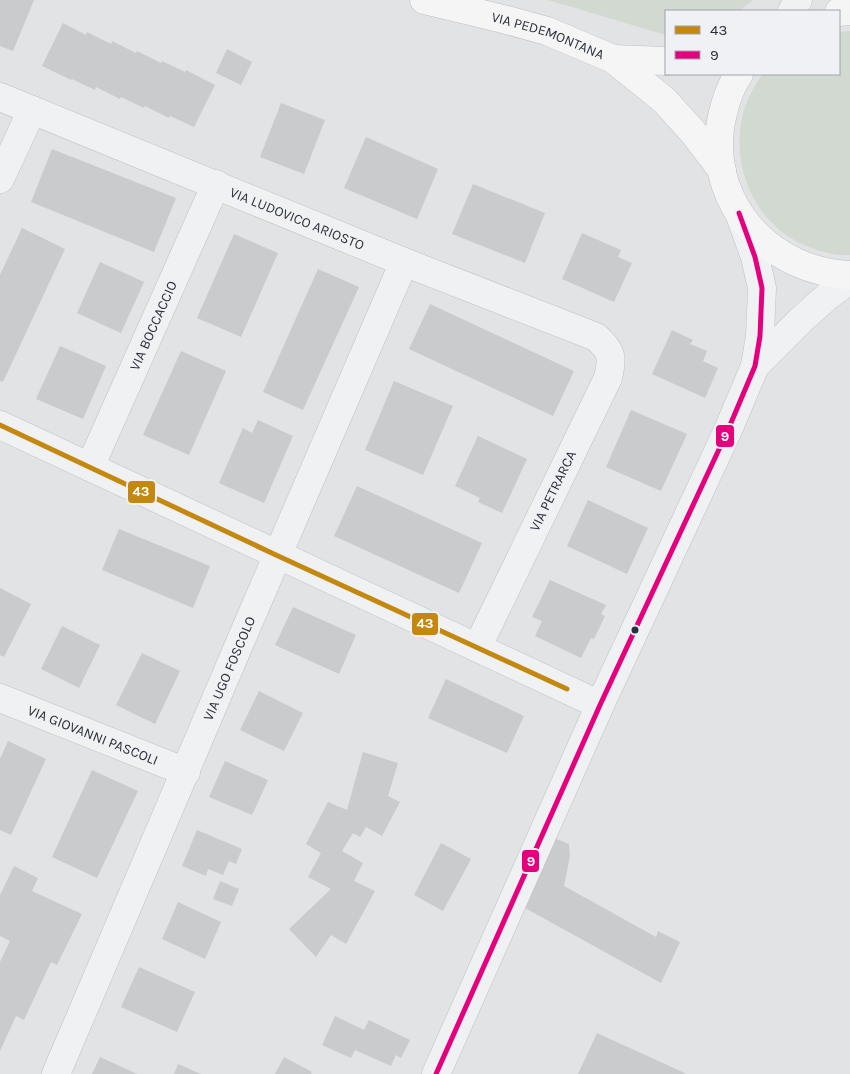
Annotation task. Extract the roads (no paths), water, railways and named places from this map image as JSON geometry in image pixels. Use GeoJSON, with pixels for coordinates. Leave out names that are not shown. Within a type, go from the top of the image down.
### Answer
{"type":"FeatureCollection","features":[{"type":"Feature","properties":{"kind":"main road","name":"VIA PEDEMONTANA"},"geometry":{"type":"LineString","coordinates":[[424,0],[547,31],[613,59],[664,100],[722,170]]}},
{"type":"Feature","properties":{"kind":"main road","name":"VIA PEDEMONTANA"},"geometry":{"type":"LineString","coordinates":[[613,59],[665,61]]}},
{"type":"Feature","properties":{"kind":"main road","name":"VIA PEDEMONTANA"},"geometry":{"type":"LineString","coordinates":[[738,75],[728,94],[722,114],[719,134],[719,155],[729,195],[739,213],[751,230],[782,256],[800,266],[819,272],[850,275]]}},
{"type":"Feature","properties":{"kind":"street","name":"VIA LUDOVICO ARIOSTO"},"geometry":{"type":"LineString","coordinates":[[0,97],[404,262],[596,337]]}},
{"type":"Feature","properties":{"kind":"street"},"geometry":{"type":"LineString","coordinates":[[0,179],[32,110]]}},
{"type":"Feature","properties":{"kind":"street","name":"VIA BOCCACCIO"},"geometry":{"type":"LineString","coordinates":[[90,467],[216,184]]}},
{"type":"Feature","properties":{"kind":"street"},"geometry":{"type":"LineString","coordinates":[[436,1074],[600,705],[728,430],[755,366],[760,336],[762,288],[755,257],[739,213]]}},
{"type":"Feature","properties":{"kind":"street","name":"VIA UGO FOSCOLO"},"geometry":{"type":"LineString","coordinates":[[56,1074],[186,772],[276,555],[404,262]]}},
{"type":"Feature","properties":{"kind":"street"},"geometry":{"type":"LineString","coordinates":[[755,366],[802,319],[829,295],[850,280]]}},
{"type":"Feature","properties":{"kind":"street","name":"VIA PETRARCA"},"geometry":{"type":"LineString","coordinates":[[477,648],[608,378],[611,364],[610,353],[596,337]]}},
{"type":"Feature","properties":{"kind":"street"},"geometry":{"type":"LineString","coordinates":[[0,425],[600,705]]}},
{"type":"Feature","properties":{"kind":"street","name":"VIA GIOVANNI PASCOLI"},"geometry":{"type":"LineString","coordinates":[[0,698],[186,772]]}}]}
